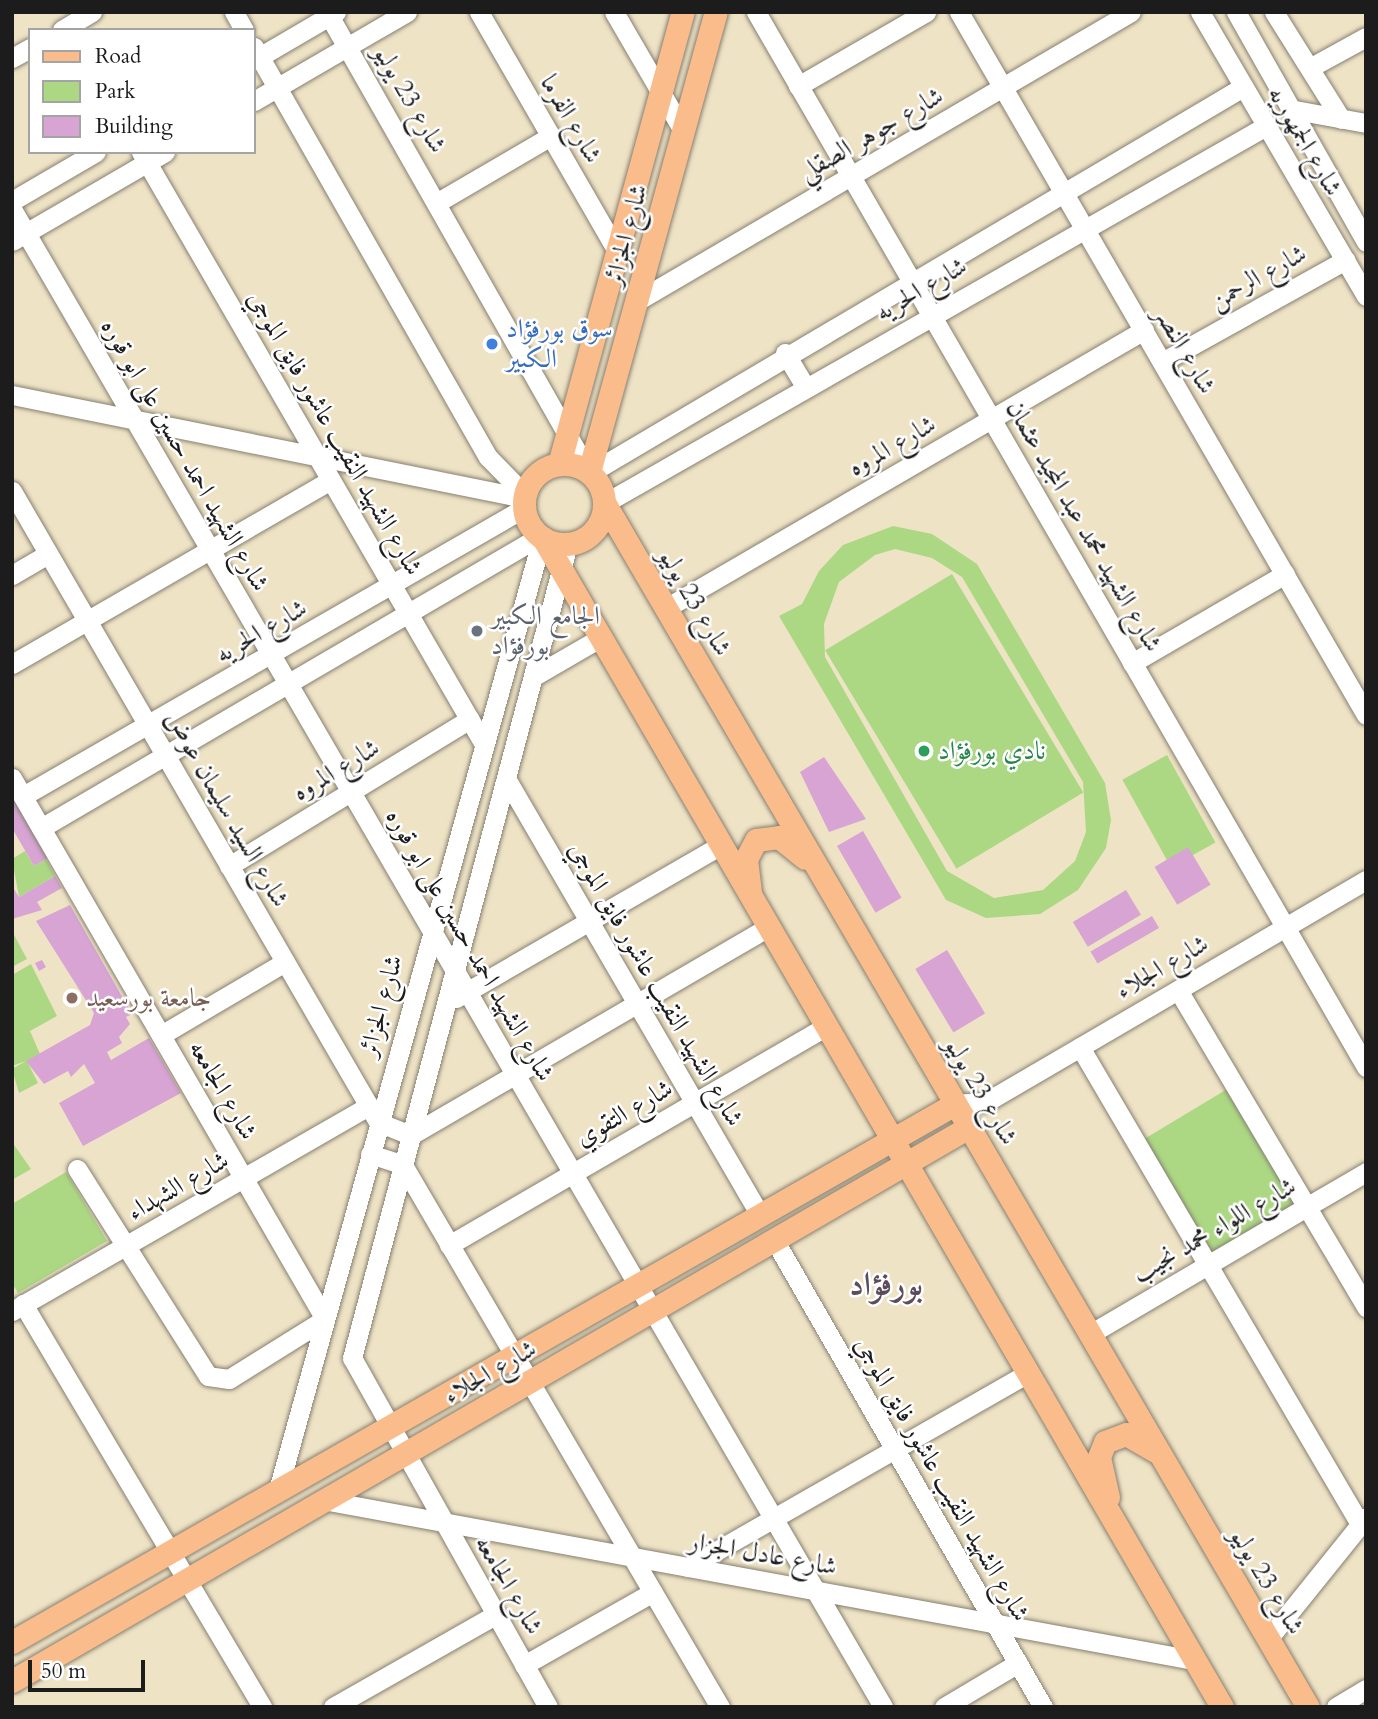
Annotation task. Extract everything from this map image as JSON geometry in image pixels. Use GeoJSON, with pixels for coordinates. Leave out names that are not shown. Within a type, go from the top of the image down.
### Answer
{"type":"FeatureCollection","features":[{"type":"Feature","properties":{"kind":"main road","name":"شارع الجزائر"},"geometry":{"type":"LineString","coordinates":[[559,464],[683,12]]}},
{"type":"Feature","properties":{"kind":"main road","name":"شارع الجزائر"},"geometry":{"type":"LineString","coordinates":[[589,472],[716,12]]}},
{"type":"Feature","properties":{"kind":"main road"},"geometry":{"type":"LineString","coordinates":[[542,537],[568,544],[595,531],[605,503],[589,472],[559,464],[533,478],[524,500],[561,578],[1218,1705]]}},
{"type":"Feature","properties":{"kind":"main road","name":"شارع 23 يوليو"},"geometry":{"type":"LineString","coordinates":[[605,503],[1308,1707]]}},
{"type":"Feature","properties":{"kind":"main road"},"geometry":{"type":"LineString","coordinates":[[750,900],[747,852],[764,836],[785,840],[820,871]]}},
{"type":"Feature","properties":{"kind":"main road","name":"شارع الجلاء"},"geometry":{"type":"LineString","coordinates":[[12,1642],[514,1355],[639,1287],[955,1104]]}},
{"type":"Feature","properties":{"kind":"main road","name":"شارع الجلاء"},"geometry":{"type":"LineString","coordinates":[[12,1681],[529,1381],[654,1312],[969,1127]]}},
{"type":"Feature","properties":{"kind":"main road"},"geometry":{"type":"LineString","coordinates":[[1114,1523],[1099,1464],[1105,1442],[1126,1434],[1159,1453]]}},
{"type":"Feature","properties":{"kind":"street"},"geometry":{"type":"LineString","coordinates":[[65,24],[92,12]]}},
{"type":"Feature","properties":{"kind":"street"},"geometry":{"type":"LineString","coordinates":[[234,12],[243,28]]}},
{"type":"Feature","properties":{"kind":"street"},"geometry":{"type":"LineString","coordinates":[[256,100],[407,12]]}},
{"type":"Feature","properties":{"kind":"street","name":"شارع الفرما"},"geometry":{"type":"LineString","coordinates":[[480,12],[617,251]]}},
{"type":"Feature","properties":{"kind":"street"},"geometry":{"type":"LineString","coordinates":[[614,12],[682,129]]}},
{"type":"Feature","properties":{"kind":"street","name":"شارع الشهيد محمد عبد المجيد عثمان"},"geometry":{"type":"LineString","coordinates":[[756,12],[1366,1067]]}},
{"type":"Feature","properties":{"kind":"street"},"geometry":{"type":"LineString","coordinates":[[798,86],[926,12]]}},
{"type":"Feature","properties":{"kind":"street","name":"شارع النصر"},"geometry":{"type":"LineString","coordinates":[[960,12],[1366,715]]}},
{"type":"Feature","properties":{"kind":"street","name":"شارع جوهر الصقلي"},"geometry":{"type":"LineString","coordinates":[[637,301],[1131,12]]}},
{"type":"Feature","properties":{"kind":"street","name":"شارع الجمهوريه"},"geometry":{"type":"LineString","coordinates":[[1200,12],[1366,296]]}},
{"type":"Feature","properties":{"kind":"street"},"geometry":{"type":"LineString","coordinates":[[1274,12],[1313,66],[1341,119]]}},
{"type":"Feature","properties":{"kind":"street"},"geometry":{"type":"LineString","coordinates":[[331,14],[256,55],[488,457],[524,500]]}},
{"type":"Feature","properties":{"kind":"street","name":"شارع 23 يوليو"},"geometry":{"type":"LineString","coordinates":[[331,14],[347,47],[568,429],[589,472]]}},
{"type":"Feature","properties":{"kind":"street","name":"شارع الجمهوريه"},"geometry":{"type":"LineString","coordinates":[[1246,16],[1366,242]]}},
{"type":"Feature","properties":{"kind":"street"},"geometry":{"type":"LineString","coordinates":[[1313,66],[1366,37]]}},
{"type":"Feature","properties":{"kind":"street"},"geometry":{"type":"LineString","coordinates":[[12,58],[28,49]]}},
{"type":"Feature","properties":{"kind":"street","name":"شارع الحريه"},"geometry":{"type":"LineString","coordinates":[[589,472],[910,279],[1243,87]]}},
{"type":"Feature","properties":{"kind":"street"},"geometry":{"type":"LineString","coordinates":[[1295,110],[1366,123]]}},
{"type":"Feature","properties":{"kind":"street","name":"شارع الحريه"},"geometry":{"type":"LineString","coordinates":[[605,503],[931,314],[1266,126]]}},
{"type":"Feature","properties":{"kind":"street"},"geometry":{"type":"LineString","coordinates":[[438,202],[551,136]]}},
{"type":"Feature","properties":{"kind":"street"},"geometry":{"type":"LineString","coordinates":[[12,201],[93,154]]}},
{"type":"Feature","properties":{"kind":"street"},"geometry":{"type":"LineString","coordinates":[[19,237],[144,157]]}},
{"type":"Feature","properties":{"kind":"street","name":"شارع الشهيد النقيب عاشور فايق الموجي"},"geometry":{"type":"LineString","coordinates":[[144,157],[482,741]]}},
{"type":"Feature","properties":{"kind":"street","name":"شارع الشهيد احمد حسين على ابو قوره"},"geometry":{"type":"LineString","coordinates":[[12,209],[19,237],[133,419],[883,1707]]}},
{"type":"Feature","properties":{"kind":"street","name":"شارع الرحمن"},"geometry":{"type":"LineString","coordinates":[[1162,362],[1345,260]]}},
{"type":"Feature","properties":{"kind":"street","name":"شارع المروه"},"geometry":{"type":"LineString","coordinates":[[666,608],[1143,330]]}},
{"type":"Feature","properties":{"kind":"street"},"geometry":{"type":"LineString","coordinates":[[785,353],[805,386]]}},
{"type":"Feature","properties":{"kind":"street"},"geometry":{"type":"LineString","coordinates":[[12,394],[524,500]]}},
{"type":"Feature","properties":{"kind":"street"},"geometry":{"type":"LineString","coordinates":[[12,664],[331,480]]}},
{"type":"Feature","properties":{"kind":"street","name":"شارع السيد سليمان عوض"},"geometry":{"type":"LineString","coordinates":[[12,491],[374,1114]]}},
{"type":"Feature","properties":{"kind":"street","name":"شارع الحريه"},"geometry":{"type":"LineString","coordinates":[[23,796],[149,727],[392,585],[524,500]]}},
{"type":"Feature","properties":{"kind":"street"},"geometry":{"type":"LineString","coordinates":[[41,828],[542,537]]}},
{"type":"Feature","properties":{"kind":"street","name":"شارع الجزائر"},"geometry":{"type":"LineString","coordinates":[[278,1490],[370,1154],[374,1114],[431,930],[482,741],[542,537]]}},
{"type":"Feature","properties":{"kind":"street"},"geometry":{"type":"LineString","coordinates":[[387,1428],[352,1358],[536,676],[568,544]]}},
{"type":"Feature","properties":{"kind":"street"},"geometry":{"type":"LineString","coordinates":[[12,575],[48,554]]}},
{"type":"Feature","properties":{"kind":"street"},"geometry":{"type":"LineString","coordinates":[[1132,663],[1285,574]]}},
{"type":"Feature","properties":{"kind":"street"},"geometry":{"type":"LineString","coordinates":[[536,676],[598,639]]}},
{"type":"Feature","properties":{"kind":"street","name":"شارع المروه"},"geometry":{"type":"LineString","coordinates":[[229,866],[470,719]]}},
{"type":"Feature","properties":{"kind":"street","name":"شارع الجامعه"},"geometry":{"type":"LineString","coordinates":[[12,778],[325,1319]]}},
{"type":"Feature","properties":{"kind":"street","name":"شارع الشهيد النقيب عاشور فايق الموجي"},"geometry":{"type":"LineString","coordinates":[[507,780],[760,1215]]}},
{"type":"Feature","properties":{"kind":"street"},"geometry":{"type":"LineString","coordinates":[[447,1004],[719,846]]}},
{"type":"Feature","properties":{"kind":"street","name":"شارع الجلاء"},"geometry":{"type":"LineString","coordinates":[[969,1127],[986,1102],[1366,880]]}},
{"type":"Feature","properties":{"kind":"street"},"geometry":{"type":"LineString","coordinates":[[411,1135],[767,928]]}},
{"type":"Feature","properties":{"kind":"street"},"geometry":{"type":"LineString","coordinates":[[161,1035],[285,962]]}},
{"type":"Feature","properties":{"kind":"street"},"geometry":{"type":"LineString","coordinates":[[1178,990],[1366,1307]]}},
{"type":"Feature","properties":{"kind":"street","name":"شارع التقوي"},"geometry":{"type":"LineString","coordinates":[[449,1245],[825,1027]]}},
{"type":"Feature","properties":{"kind":"street"},"geometry":{"type":"LineString","coordinates":[[1080,1047],[1207,1265],[1363,1520],[1268,1639]]}},
{"type":"Feature","properties":{"kind":"street","name":"شارع الجلاء"},"geometry":{"type":"LineString","coordinates":[[955,1104],[986,1102]]}},
{"type":"Feature","properties":{"kind":"street"},"geometry":{"type":"LineString","coordinates":[[374,1114],[411,1135]]}},
{"type":"Feature","properties":{"kind":"street","name":"شارع الشهداء"},"geometry":{"type":"LineString","coordinates":[[18,1308],[244,1178],[374,1114]]}},
{"type":"Feature","properties":{"kind":"street"},"geometry":{"type":"LineString","coordinates":[[370,1154],[403,1165],[720,1707]]}},
{"type":"Feature","properties":{"kind":"street"},"geometry":{"type":"LineString","coordinates":[[77,1169],[197,1365],[214,1379],[229,1379],[325,1319]]}},
{"type":"Feature","properties":{"kind":"street","name":"شارع اللواء محمد نجيب"},"geometry":{"type":"LineString","coordinates":[[1090,1334],[1366,1172]]}},
{"type":"Feature","properties":{"kind":"street","name":"شارع الشهيد النقيب عاشور فايق الموجي"},"geometry":{"type":"LineString","coordinates":[[775,1241],[1043,1707]]}},
{"type":"Feature","properties":{"kind":"street"},"geometry":{"type":"LineString","coordinates":[[18,1308],[171,1551],[262,1707]]}},
{"type":"Feature","properties":{"kind":"street"},"geometry":{"type":"LineString","coordinates":[[688,1567],[1026,1374]]}},
{"type":"Feature","properties":{"kind":"street","name":"شارع الجامعه"},"geometry":{"type":"LineString","coordinates":[[387,1428],[548,1707]]}},
{"type":"Feature","properties":{"kind":"street","name":"شارع عادل الجزار"},"geometry":{"type":"LineString","coordinates":[[323,1500],[1194,1660]]}},
{"type":"Feature","properties":{"kind":"street"},"geometry":{"type":"LineString","coordinates":[[524,1665],[653,1592]]}},
{"type":"Feature","properties":{"kind":"street"},"geometry":{"type":"LineString","coordinates":[[332,1707],[495,1615]]}},
{"type":"Feature","properties":{"kind":"street"},"geometry":{"type":"LineString","coordinates":[[944,1707],[1018,1663]]}},
{"type":"Feature","properties":{"kind":"street"},"geometry":{"type":"LineString","coordinates":[[1336,1707],[1366,1689]]}},
{"type":"Feature","properties":{"kind":"green space"},"geometry":{"type":"Polygon","coordinates":[[[893,526],[932,534],[977,564],[1105,783],[1111,820],[1106,848],[1078,890],[1040,914],[986,918],[946,900],[779,616],[802,604],[819,571],[843,545],[893,526]],[[895,549],[875,555],[839,582],[824,624],[825,657],[947,871],[994,898],[1043,890],[1075,861],[1086,832],[1083,782],[962,577],[932,558],[895,549]]]}},
{"type":"Feature","properties":{"kind":"green space"},"geometry":{"type":"Polygon","coordinates":[[[952,574],[1083,793],[956,869],[825,650],[952,574]]]}},
{"type":"Feature","properties":{"kind":"green space"},"geometry":{"type":"Polygon","coordinates":[[[1167,755],[1215,842],[1171,867],[1122,780],[1167,755]]]}},
{"type":"Feature","properties":{"kind":"green space"},"geometry":{"type":"Polygon","coordinates":[[[25,851],[34,866],[46,859],[55,876],[19,897],[12,859],[25,851]]]}},
{"type":"Feature","properties":{"kind":"green space"},"geometry":{"type":"Polygon","coordinates":[[[12,931],[27,959],[12,967],[12,931]]]}},
{"type":"Feature","properties":{"kind":"green space"},"geometry":{"type":"Polygon","coordinates":[[[31,964],[57,1016],[30,1031],[40,1054],[27,1061],[38,1083],[19,1093],[12,1069],[26,1061],[12,1066],[12,975],[31,964]]]}},
{"type":"Feature","properties":{"kind":"green space"},"geometry":{"type":"Polygon","coordinates":[[[1234,1085],[1307,1207],[1210,1265],[1137,1143],[1234,1085]]]}},
{"type":"Feature","properties":{"kind":"green space"},"geometry":{"type":"Polygon","coordinates":[[[12,1142],[31,1169],[12,1180],[12,1142]]]}},
{"type":"Feature","properties":{"kind":"green space"},"geometry":{"type":"Polygon","coordinates":[[[66,1172],[107,1241],[18,1293],[12,1283],[12,1204],[66,1172]]]}},
{"type":"Feature","properties":{"kind":"building"},"geometry":{"type":"Polygon","coordinates":[[[824,757],[866,819],[829,832],[800,772],[824,757]]]}},
{"type":"Feature","properties":{"kind":"building"},"geometry":{"type":"Polygon","coordinates":[[[12,784],[53,855],[34,866],[12,828],[12,784]]]}},
{"type":"Feature","properties":{"kind":"building"},"geometry":{"type":"Polygon","coordinates":[[[863,831],[902,898],[876,913],[837,846],[863,831]]]}},
{"type":"Feature","properties":{"kind":"building"},"geometry":{"type":"Polygon","coordinates":[[[1188,847],[1211,885],[1177,905],[1155,867],[1188,847]]]}},
{"type":"Feature","properties":{"kind":"building"},"geometry":{"type":"Polygon","coordinates":[[[55,876],[62,888],[37,902],[42,910],[12,919],[12,886],[19,897],[55,876]]]}},
{"type":"Feature","properties":{"kind":"building"},"geometry":{"type":"Polygon","coordinates":[[[1126,890],[1141,915],[1088,947],[1073,922],[1126,890]]]}},
{"type":"Feature","properties":{"kind":"building"},"geometry":{"type":"Polygon","coordinates":[[[70,905],[132,1014],[126,1017],[130,1024],[119,1037],[122,1043],[107,1052],[111,1060],[149,1038],[181,1093],[83,1146],[59,1103],[95,1083],[84,1064],[71,1077],[68,1071],[44,1084],[26,1061],[90,1025],[94,1013],[36,921],[70,905]]]}},
{"type":"Feature","properties":{"kind":"building"},"geometry":{"type":"Polygon","coordinates":[[[1152,916],[1159,928],[1098,964],[1091,952],[1152,916]]]}},
{"type":"Feature","properties":{"kind":"building"},"geometry":{"type":"Polygon","coordinates":[[[947,950],[985,1013],[953,1032],[915,969],[947,950]]]}},
{"type":"Feature","properties":{"kind":"building"},"geometry":{"type":"Polygon","coordinates":[[[42,960],[46,967],[39,971],[35,963],[42,960]]]}},
{"type":"Feature","properties":{"kind":"place","name":"سوق بورفؤاد الكبير"},"geometry":{"type":"Point","coordinates":[492,344]}},
{"type":"Feature","properties":{"kind":"place","name":"الجامع الكبير بورفؤاد"},"geometry":{"type":"Point","coordinates":[477,631]}},
{"type":"Feature","properties":{"kind":"place","name":"نادي بورفؤاد"},"geometry":{"type":"Point","coordinates":[924,751]}},
{"type":"Feature","properties":{"kind":"place","name":"جامعة بورسعيد"},"geometry":{"type":"Point","coordinates":[72,998]}},
{"type":"Feature","properties":{"kind":"district","name":"بورفؤاد"},"geometry":{"type":"Point","coordinates":[886,1285]}}]}
